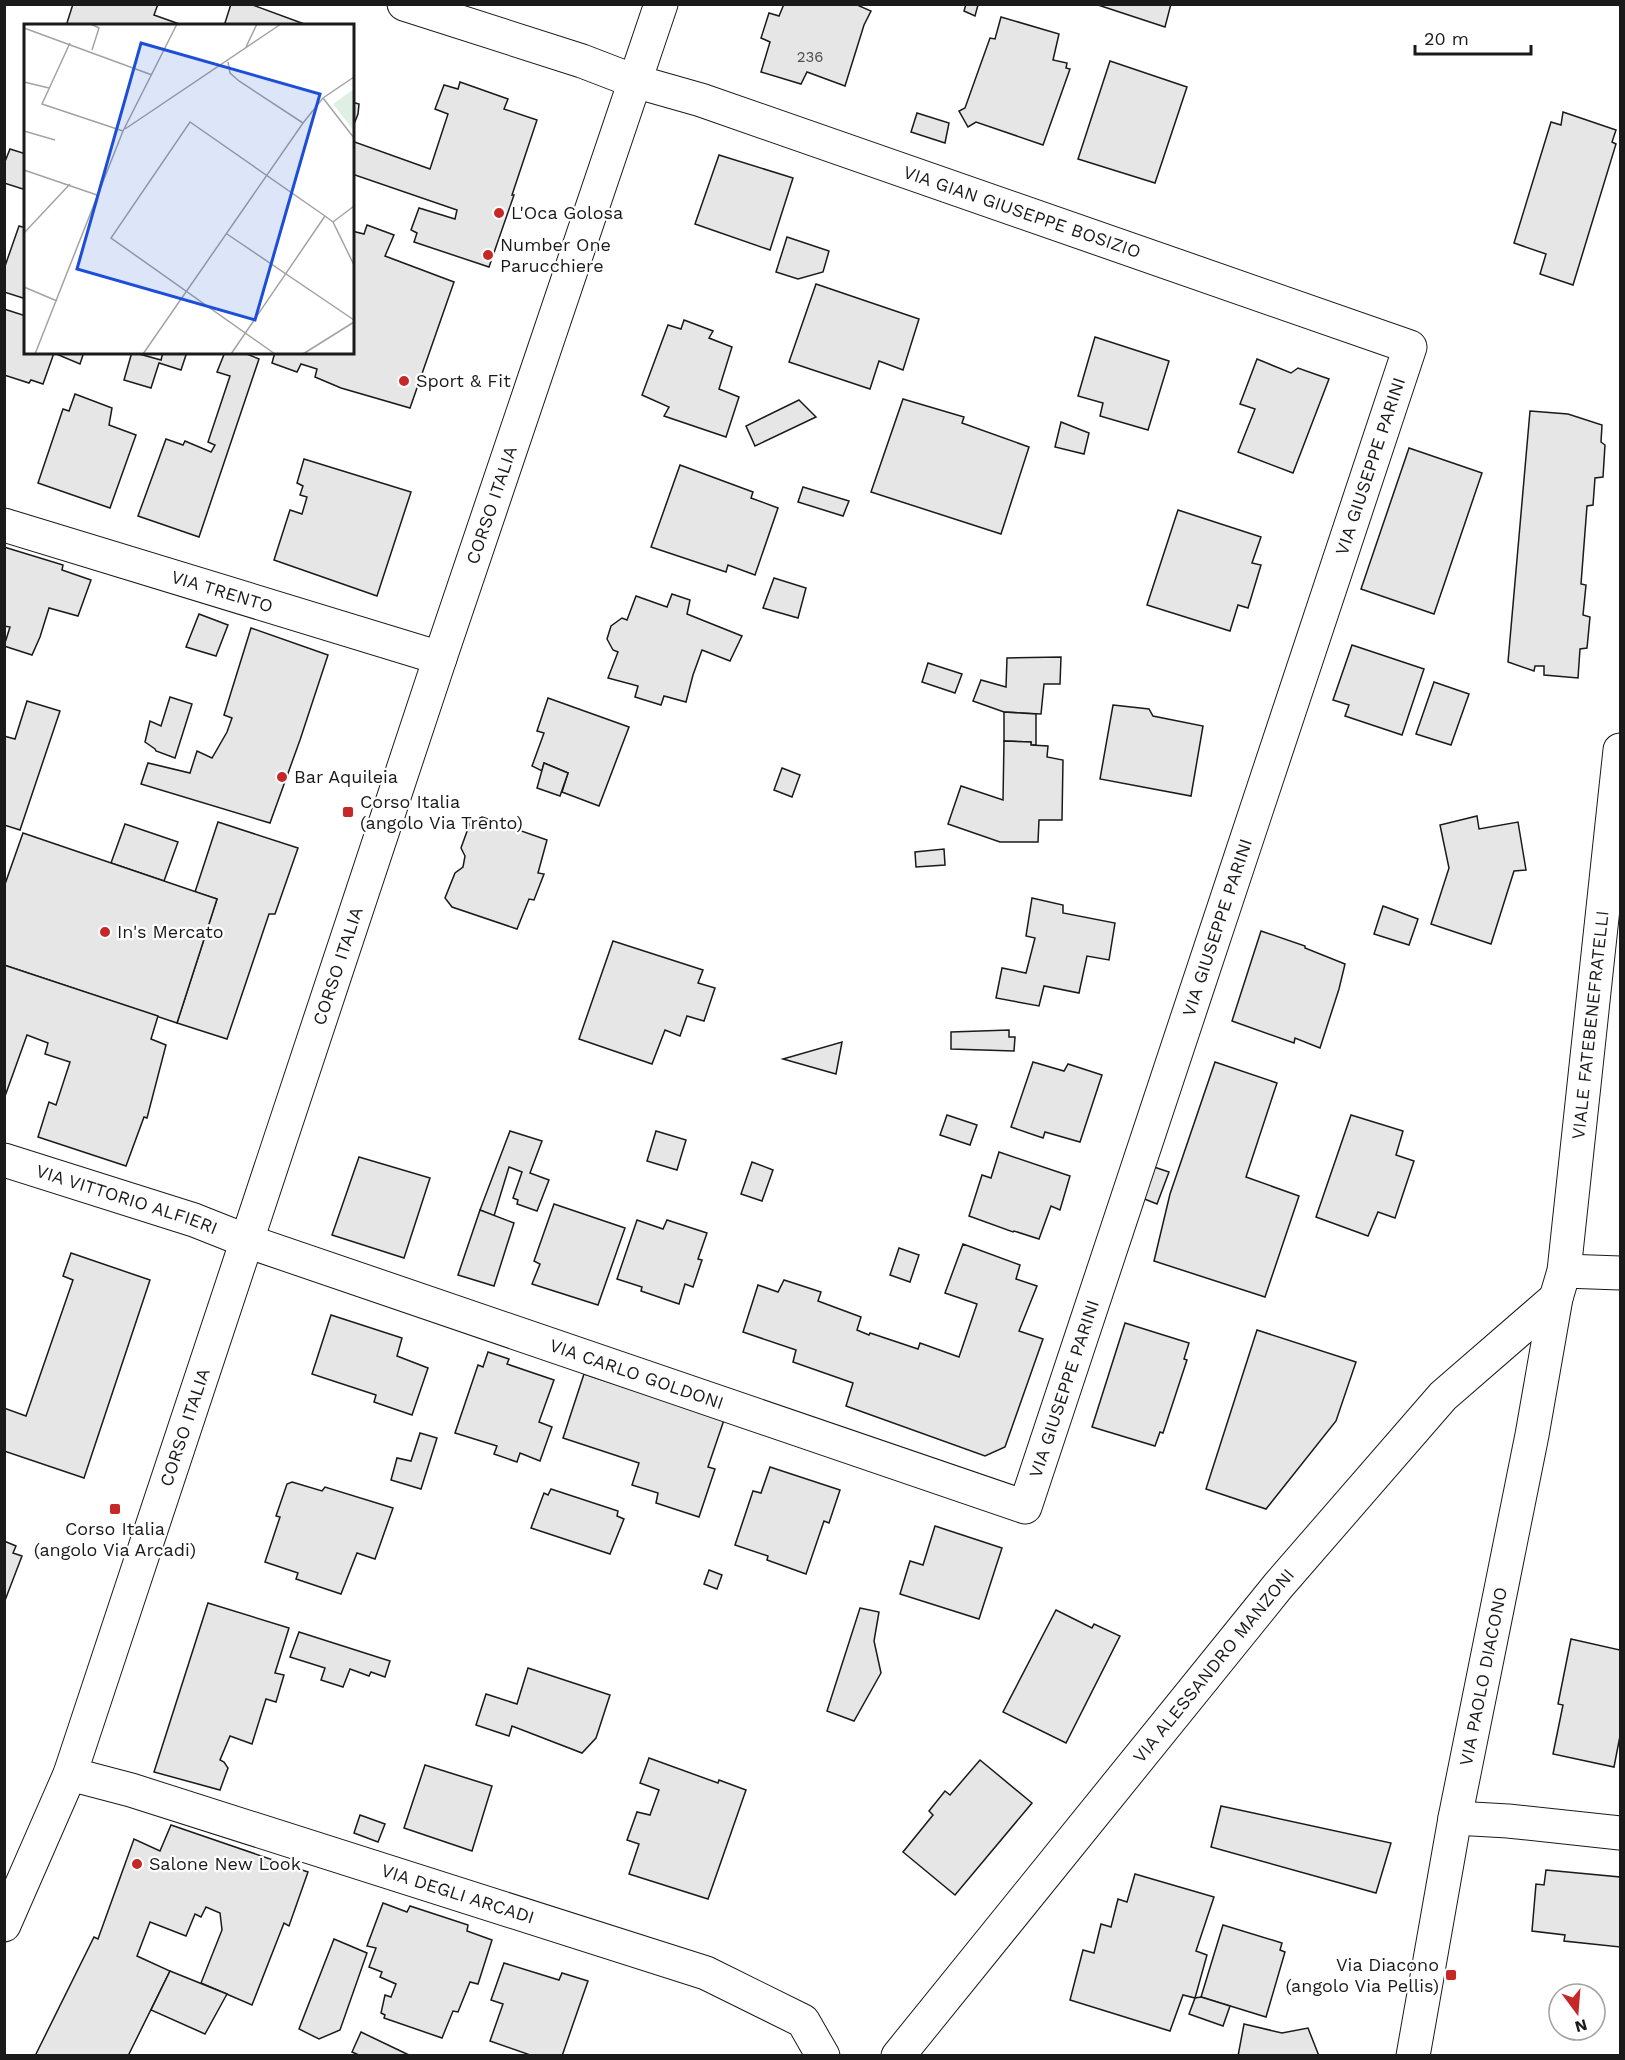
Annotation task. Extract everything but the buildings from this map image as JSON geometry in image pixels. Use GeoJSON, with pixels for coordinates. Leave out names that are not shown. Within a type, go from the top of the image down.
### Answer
{"type":"FeatureCollection","features":[{"type":"Feature","properties":{"kind":"street","name":"VIA GIAN GIUSEPPE BOSIZIO"},"geometry":{"type":"LineString","coordinates":[[404,4],[582,61],[634,81],[701,100],[1410,347]]}},
{"type":"Feature","properties":{"kind":"street","name":"CORSO ITALIA"},"geometry":{"type":"LineString","coordinates":[[4,1925],[70,1774],[440,658],[661,4]]}},
{"type":"Feature","properties":{"kind":"street","name":"VIA GIUSEPPE PARINI"},"geometry":{"type":"LineString","coordinates":[[1024,1507],[1410,347]]}},
{"type":"Feature","properties":{"kind":"street","name":"VIA TRENTO"},"geometry":{"type":"LineString","coordinates":[[4,525],[440,658]]}},
{"type":"Feature","properties":{"kind":"street","name":"VIALE FATEBENEFRATELLI"},"geometry":{"type":"LineString","coordinates":[[1560,1285],[1620,750]]}},
{"type":"Feature","properties":{"kind":"street","name":"VIA VITTORIO ALFIERI"},"geometry":{"type":"LineString","coordinates":[[4,1160],[194,1220],[248,1241]]}},
{"type":"Feature","properties":{"kind":"street","name":"VIA CARLO GOLDONI"},"geometry":{"type":"LineString","coordinates":[[248,1241],[1024,1507]]}},
{"type":"Feature","properties":{"kind":"street"},"geometry":{"type":"LineString","coordinates":[[1560,1285],[1620,1273]]}},
{"type":"Feature","properties":{"kind":"street","name":"VIA PAOLO DIACONO"},"geometry":{"type":"LineString","coordinates":[[1413,2055],[1455,1818],[1560,1285]]}},
{"type":"Feature","properties":{"kind":"street","name":"VIA ALESSANDRO MANZONI"},"geometry":{"type":"LineString","coordinates":[[898,2055],[1278,1586],[1443,1396],[1560,1285]]}},
{"type":"Feature","properties":{"kind":"street","name":"VIA DEGLI ARCADI"},"geometry":{"type":"LineString","coordinates":[[70,1774],[188,1808],[706,1973],[803,2021],[823,2055]]}},
{"type":"Feature","properties":{"kind":"street"},"geometry":{"type":"LineString","coordinates":[[1455,1818],[1508,1821],[1620,1833]]}},
{"type":"Feature","properties":{"kind":"place","name":"L'Oca Golosa"},"geometry":{"type":"Point","coordinates":[499,213]}},
{"type":"Feature","properties":{"kind":"place","name":"Number One Parucchiere"},"geometry":{"type":"Point","coordinates":[488,255]}},
{"type":"Feature","properties":{"kind":"place","name":"Sport & Fit"},"geometry":{"type":"Point","coordinates":[404,381]}},
{"type":"Feature","properties":{"kind":"place","name":"Bar Aquileia"},"geometry":{"type":"Point","coordinates":[282,777]}},
{"type":"Feature","properties":{"kind":"place","name":"Corso Italia (angolo Via Trento)"},"geometry":{"type":"Point","coordinates":[348,812]}},
{"type":"Feature","properties":{"kind":"place","name":"In's Mercato"},"geometry":{"type":"Point","coordinates":[105,932]}},
{"type":"Feature","properties":{"kind":"place","name":"Corso Italia (angolo Via Arcadi)"},"geometry":{"type":"Point","coordinates":[115,1509]}},
{"type":"Feature","properties":{"kind":"place","name":"Salone New Look"},"geometry":{"type":"Point","coordinates":[137,1864]}},
{"type":"Feature","properties":{"kind":"place","name":"Via Diacono (angolo Via Pellis)"},"geometry":{"type":"Point","coordinates":[1451,1975]}}]}
